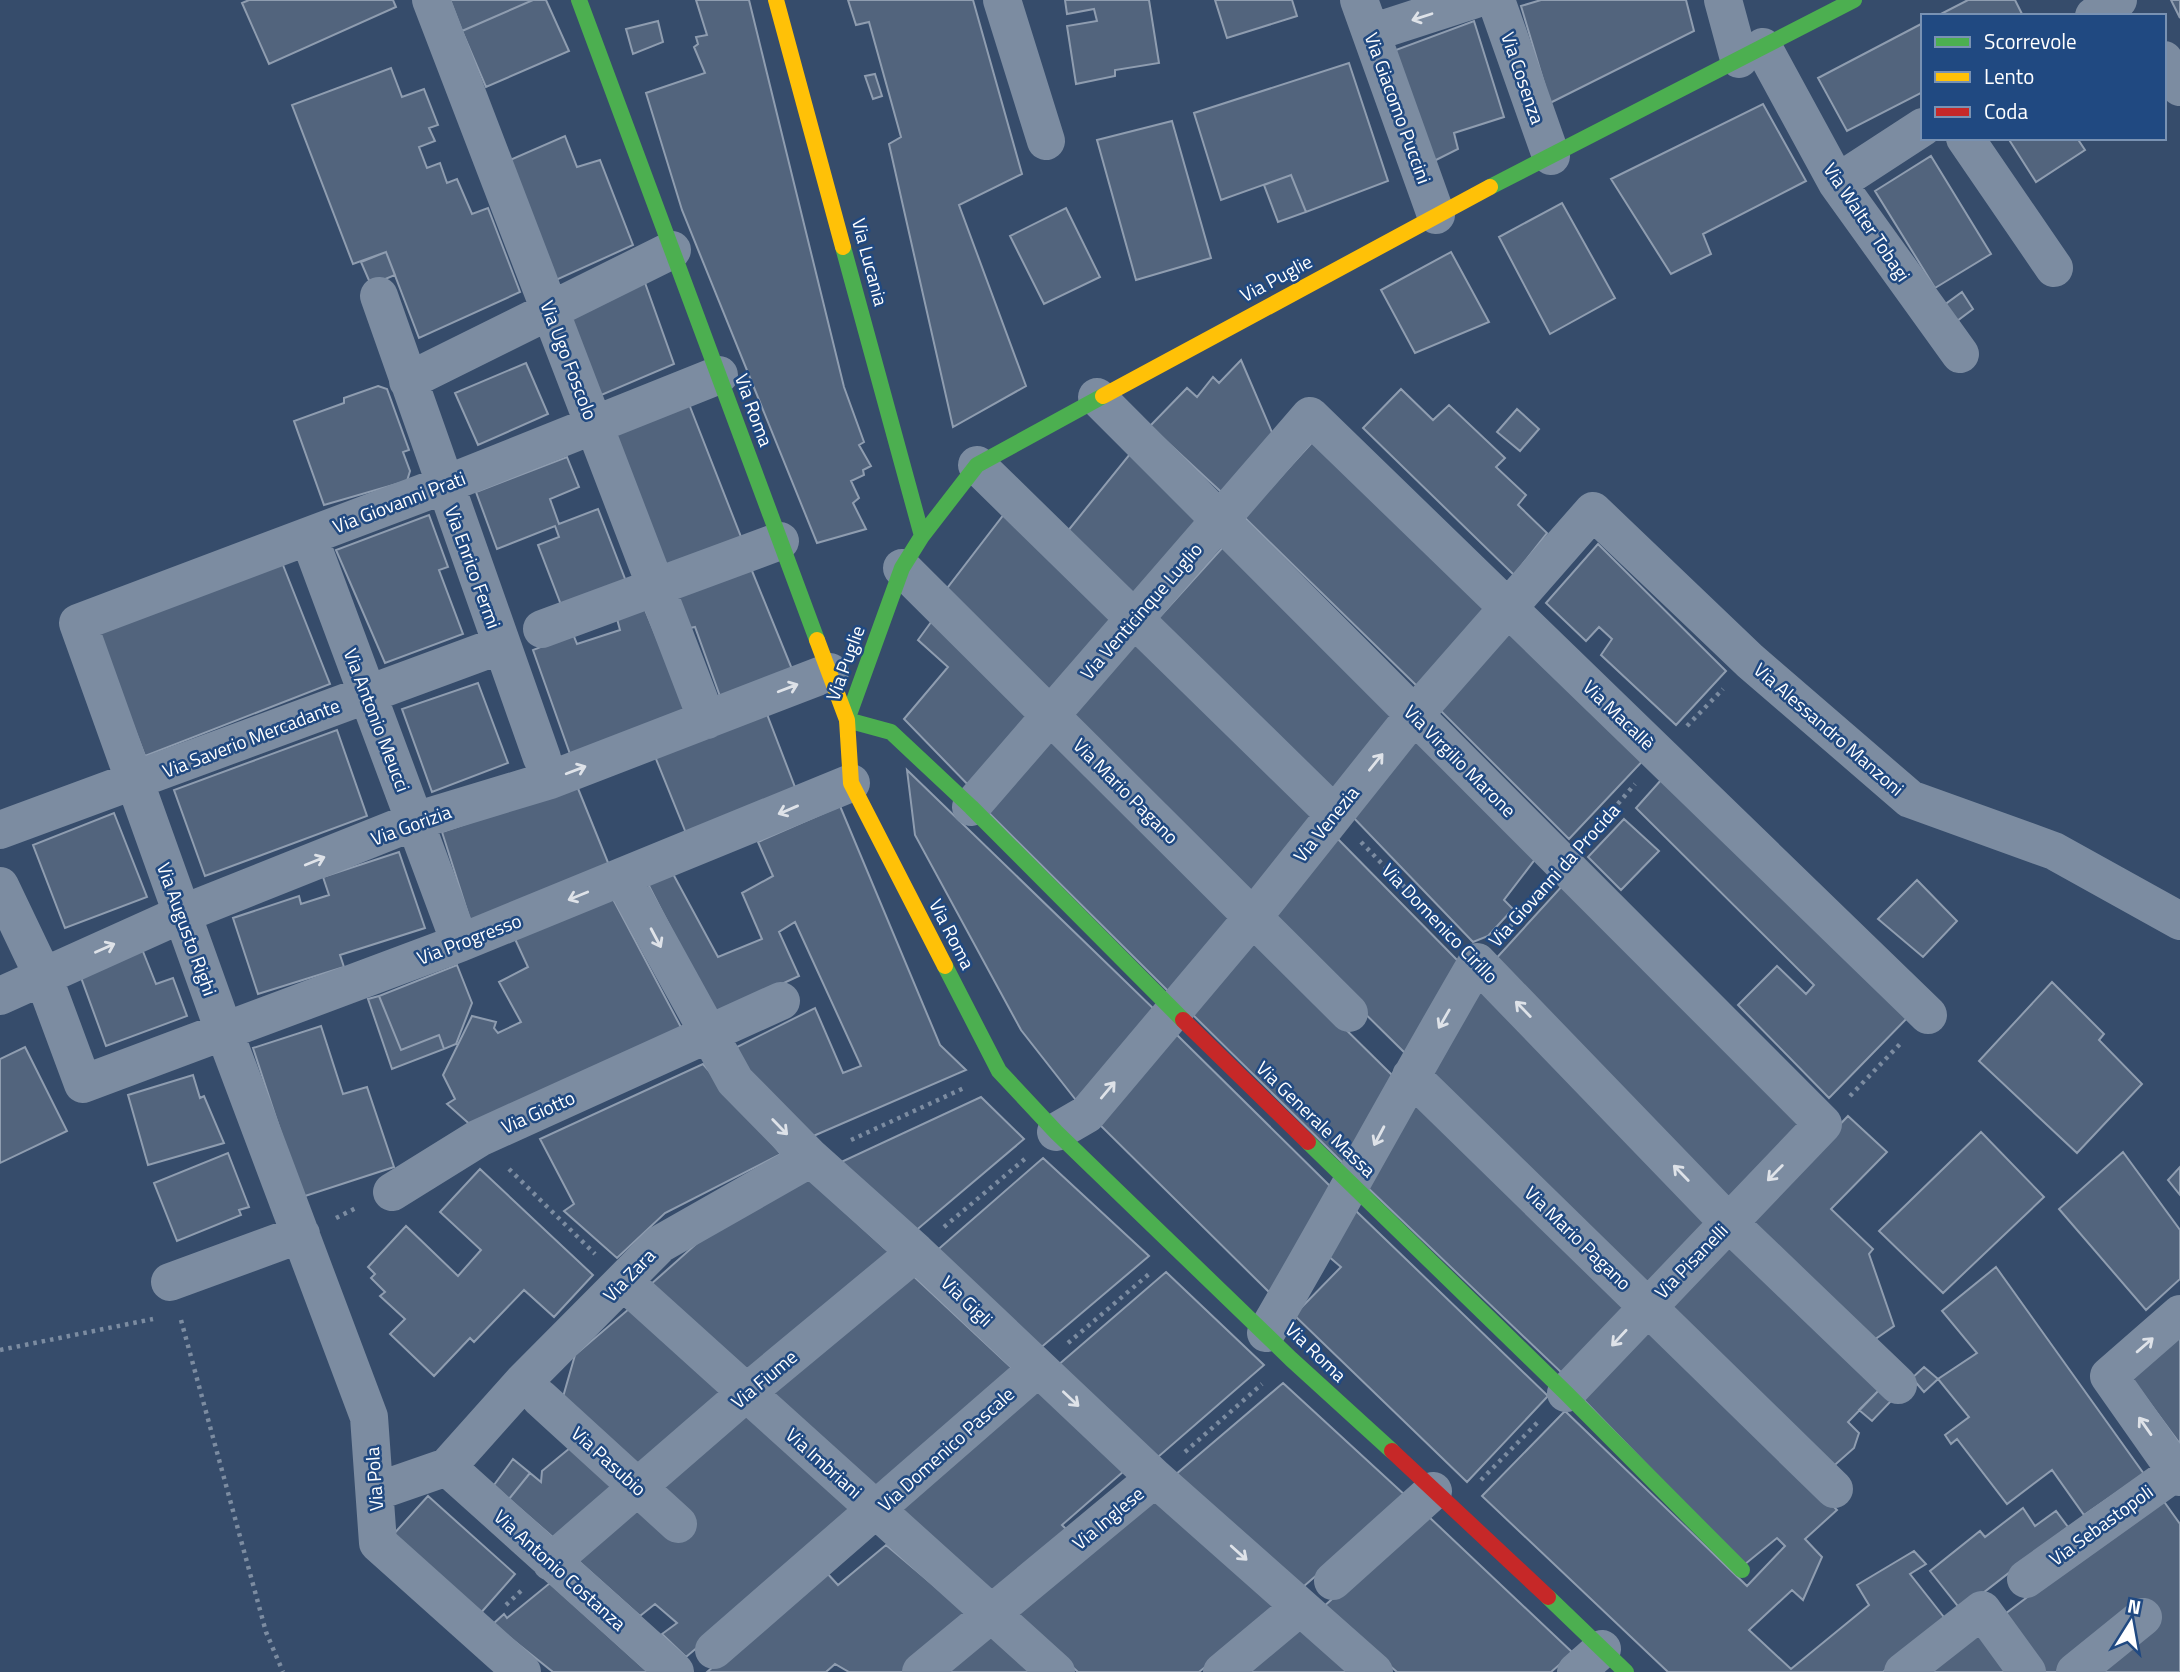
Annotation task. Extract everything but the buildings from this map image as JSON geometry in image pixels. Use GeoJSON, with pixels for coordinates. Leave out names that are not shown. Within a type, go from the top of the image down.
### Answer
{"type":"FeatureCollection","features":[{"type":"Feature","properties":{"kind":"street","name":"Via Ugo Foscolo"},"geometry":{"type":"LineString","coordinates":[[432,0],[707,720]]}},
{"type":"Feature","properties":{"kind":"street","name":"Via Roma"},"geometry":{"type":"LineString","coordinates":[[579,0],[847,720],[851,783],[999,1071],[1056,1132],[1278,1346],[1444,1499],[1601,1664]]}},
{"type":"Feature","properties":{"kind":"street","name":"Via Lucania"},"geometry":{"type":"LineString","coordinates":[[776,0],[922,536]]}},
{"type":"Feature","properties":{"kind":"street"},"geometry":{"type":"LineString","coordinates":[[1002,0],[1046,141]]}},
{"type":"Feature","properties":{"kind":"street"},"geometry":{"type":"LineString","coordinates":[[1365,17],[1474,0]]}},
{"type":"Feature","properties":{"kind":"street","name":"Via Cosenza"},"geometry":{"type":"LineString","coordinates":[[1496,0],[1551,156]]}},
{"type":"Feature","properties":{"kind":"street","name":"Via Walter Tobagi"},"geometry":{"type":"LineString","coordinates":[[1723,0],[1751,53],[1837,183],[1960,354]]}},
{"type":"Feature","properties":{"kind":"street","name":"Via Puglie"},"geometry":{"type":"LineString","coordinates":[[847,720],[902,568],[922,536],[977,465],[1097,397],[1436,215],[1854,0]]}},
{"type":"Feature","properties":{"kind":"street"},"geometry":{"type":"LineString","coordinates":[[2097,14],[2118,0]]}},
{"type":"Feature","properties":{"kind":"street","name":"Via Giacomo Puccini"},"geometry":{"type":"LineString","coordinates":[[1365,17],[1436,215]]}},
{"type":"Feature","properties":{"kind":"street"},"geometry":{"type":"LineString","coordinates":[[2166,63],[2180,87]]}},
{"type":"Feature","properties":{"kind":"street"},"geometry":{"type":"LineString","coordinates":[[1837,183],[1921,128]]}},
{"type":"Feature","properties":{"kind":"street"},"geometry":{"type":"LineString","coordinates":[[1966,140],[2054,268]]}},
{"type":"Feature","properties":{"kind":"street"},"geometry":{"type":"LineString","coordinates":[[408,381],[672,250]]}},
{"type":"Feature","properties":{"kind":"street","name":"Via Enrico Fermi"},"geometry":{"type":"LineString","coordinates":[[379,296],[541,758]]}},
{"type":"Feature","properties":{"kind":"street","name":"Via Giovanni Prati"},"geometry":{"type":"LineString","coordinates":[[78,623],[444,485],[719,375]]}},
{"type":"Feature","properties":{"kind":"street","name":"Via Virgilio Marone"},"geometry":{"type":"LineString","coordinates":[[1097,397],[1823,1124]]}},
{"type":"Feature","properties":{"kind":"street","name":"Via Venticinque Luglio"},"geometry":{"type":"LineString","coordinates":[[971,807],[1310,416]]}},
{"type":"Feature","properties":{"kind":"street","name":"Via Macallè"},"geometry":{"type":"LineString","coordinates":[[1310,416],[1928,1015]]}},
{"type":"Feature","properties":{"kind":"street"},"geometry":{"type":"LineString","coordinates":[[977,465],[1133,621],[1334,814]]}},
{"type":"Feature","properties":{"kind":"street","name":"Via Venezia"},"geometry":{"type":"LineString","coordinates":[[1056,1132],[1087,1114],[1252,917],[1414,715],[1593,511]]}},
{"type":"Feature","properties":{"kind":"street","name":"Via Alessandro Manzoni"},"geometry":{"type":"LineString","coordinates":[[1593,511],[1750,661],[1910,799],[2054,851],[2180,921]]}},
{"type":"Feature","properties":{"kind":"street","name":"Via Antonio Meucci"},"geometry":{"type":"LineString","coordinates":[[309,537],[460,943]]}},
{"type":"Feature","properties":{"kind":"street"},"geometry":{"type":"LineString","coordinates":[[542,629],[780,541]]}},
{"type":"Feature","properties":{"kind":"street","name":"Via Mario Pagano"},"geometry":{"type":"LineString","coordinates":[[902,568],[1349,1013]]}},
{"type":"Feature","properties":{"kind":"street","name":"Via Augusto Righi"},"geometry":{"type":"LineString","coordinates":[[78,623],[224,1031],[301,1234]]}},
{"type":"Feature","properties":{"kind":"street","name":"Via Saverio Mercadante"},"geometry":{"type":"LineString","coordinates":[[0,830],[501,645]]}},
{"type":"Feature","properties":{"kind":"street","name":"Via Gorizia"},"geometry":{"type":"LineString","coordinates":[[0,996],[182,914],[415,821],[550,780],[830,672]]}},
{"type":"Feature","properties":{"kind":"street","name":"Via Generale Massa"},"geometry":{"type":"LineString","coordinates":[[847,720],[891,733],[971,807],[1174,1012],[1566,1393],[1741,1570]]}},
{"type":"Feature","properties":{"kind":"street","name":"Via Progresso"},"geometry":{"type":"LineString","coordinates":[[43,976],[83,1084],[460,943],[851,783]]}},
{"type":"Feature","properties":{"kind":"street","name":"Via Gigli"},"geometry":{"type":"LineString","coordinates":[[624,878],[735,1081],[811,1158],[916,1252],[1155,1478],[1374,1672]]}},
{"type":"Feature","properties":{"kind":"street"},"geometry":{"type":"LineString","coordinates":[[0,886],[43,976]]}},
{"type":"Feature","properties":{"kind":"street","name":"Via Giovanni da Procida"},"geometry":{"type":"LineString","coordinates":[[1278,1346],[1354,1185],[1411,1076],[1477,962]]}},
{"type":"Feature","properties":{"kind":"street","name":"Via Domenico Cirillo"},"geometry":{"type":"LineString","coordinates":[[1477,962],[1728,1222],[1898,1385]]}},
{"type":"Feature","properties":{"kind":"street","name":"Via Giotto"},"geometry":{"type":"LineString","coordinates":[[392,1192],[479,1138],[782,1001]]}},
{"type":"Feature","properties":{"kind":"street","name":"Via Mario Pagano"},"geometry":{"type":"LineString","coordinates":[[1411,1076],[1834,1489]]}},
{"type":"Feature","properties":{"kind":"street","name":"Via Pisanelli"},"geometry":{"type":"LineString","coordinates":[[1566,1393],[1823,1124]]}},
{"type":"Feature","properties":{"kind":"street","name":"Via Zara"},"geometry":{"type":"LineString","coordinates":[[375,1492],[447,1467],[523,1382],[660,1244],[811,1158]]}},
{"type":"Feature","properties":{"kind":"street"},"geometry":{"type":"LineString","coordinates":[[170,1299],[301,1234]]}},
{"type":"Feature","properties":{"kind":"street","name":"Via Pola"},"geometry":{"type":"LineString","coordinates":[[301,1234],[369,1417],[378,1543],[522,1672]]}},
{"type":"Feature","properties":{"kind":"street","name":"Via Fiume"},"geometry":{"type":"LineString","coordinates":[[551,1562],[746,1392],[916,1252]]}},
{"type":"Feature","properties":{"kind":"street","name":"Via Imbriani"},"geometry":{"type":"LineString","coordinates":[[624,1282],[1056,1672]]}},
{"type":"Feature","properties":{"kind":"street"},"geometry":{"type":"LineString","coordinates":[[2179,1473],[2109,1376],[2180,1314]]}},
{"type":"Feature","properties":{"kind":"street","name":"Via Domenico Pascale"},"geometry":{"type":"LineString","coordinates":[[714,1650],[877,1511],[1038,1368]]}},
{"type":"Feature","properties":{"kind":"street","name":"Via Pasubio"},"geometry":{"type":"LineString","coordinates":[[540,1398],[678,1524]]}},
{"type":"Feature","properties":{"kind":"street","name":"Via Antonio Costanza"},"geometry":{"type":"LineString","coordinates":[[447,1467],[675,1672]]}},
{"type":"Feature","properties":{"kind":"street","name":"Via Sebastopoli"},"geometry":{"type":"LineString","coordinates":[[2026,1579],[2179,1473]]}},
{"type":"Feature","properties":{"kind":"street","name":"Via Inglese"},"geometry":{"type":"LineString","coordinates":[[921,1672],[1155,1478]]}},
{"type":"Feature","properties":{"kind":"street"},"geometry":{"type":"LineString","coordinates":[[1333,1581],[1444,1499]]}},
{"type":"Feature","properties":{"kind":"street"},"geometry":{"type":"LineString","coordinates":[[1222,1672],[1300,1607]]}},
{"type":"Feature","properties":{"kind":"street"},"geometry":{"type":"LineString","coordinates":[[1903,1672],[1982,1610],[2027,1672]]}},
{"type":"Feature","properties":{"kind":"street"},"geometry":{"type":"LineString","coordinates":[[2075,1672],[2143,1617]]}},
{"type":"Feature","properties":{"kind":"path","name":"Via Giovanni da Procida"},"geometry":{"type":"LineString","coordinates":[[1477,962],[1660,755],[1750,661]]}},
{"type":"Feature","properties":{"kind":"path","name":"Via Domenico Cirillo"},"geometry":{"type":"LineString","coordinates":[[1334,814],[1477,962]]}},
{"type":"Feature","properties":{"kind":"path"},"geometry":{"type":"LineString","coordinates":[[1823,1124],[1928,1015]]}},
{"type":"Feature","properties":{"kind":"path"},"geometry":{"type":"LineString","coordinates":[[811,1158],[999,1071]]}},
{"type":"Feature","properties":{"kind":"path"},"geometry":{"type":"LineString","coordinates":[[916,1252],[1056,1132]]}},
{"type":"Feature","properties":{"kind":"path"},"geometry":{"type":"LineString","coordinates":[[479,1138],[624,1282]]}},
{"type":"Feature","properties":{"kind":"path"},"geometry":{"type":"LineString","coordinates":[[301,1234],[392,1192]]}},
{"type":"Feature","properties":{"kind":"path"},"geometry":{"type":"LineString","coordinates":[[1038,1368],[1178,1249]]}},
{"type":"Feature","properties":{"kind":"path"},"geometry":{"type":"LineString","coordinates":[[170,1299],[180,1315],[266,1632],[283,1672]]}},
{"type":"Feature","properties":{"kind":"path"},"geometry":{"type":"LineString","coordinates":[[0,1350],[160,1318]]}},
{"type":"Feature","properties":{"kind":"path","name":"Via Inglese"},"geometry":{"type":"LineString","coordinates":[[1155,1478],[1278,1346]]}},
{"type":"Feature","properties":{"kind":"path"},"geometry":{"type":"LineString","coordinates":[[1444,1499],[1566,1393]]}},
{"type":"Feature","properties":{"kind":"path"},"geometry":{"type":"LineString","coordinates":[[477,1632],[551,1562]]}},
{"type":"Feature","properties":{"kind":"traffic: fast"},"geometry":{"type":"LineString","coordinates":[[579,0],[817,640]]}},
{"type":"Feature","properties":{"kind":"traffic: fast"},"geometry":{"type":"LineString","coordinates":[[1490,187],[1854,0]]}},
{"type":"Feature","properties":{"kind":"traffic: fast"},"geometry":{"type":"LineString","coordinates":[[843,247],[922,536]]}},
{"type":"Feature","properties":{"kind":"traffic: fast"},"geometry":{"type":"LineString","coordinates":[[847,720],[902,568],[922,536],[977,465],[1103,396]]}},
{"type":"Feature","properties":{"kind":"traffic: fast"},"geometry":{"type":"LineString","coordinates":[[847,720],[891,732],[971,807],[1183,1020]]}},
{"type":"Feature","properties":{"kind":"traffic: fast"},"geometry":{"type":"LineString","coordinates":[[945,966],[999,1071],[1056,1132],[1291,1359],[1392,1451]]}},
{"type":"Feature","properties":{"kind":"traffic: fast"},"geometry":{"type":"LineString","coordinates":[[1308,1142],[1566,1393],[1742,1570]]}},
{"type":"Feature","properties":{"kind":"traffic: fast"},"geometry":{"type":"LineString","coordinates":[[1548,1597],[1626,1672]]}},
{"type":"Feature","properties":{"kind":"traffic: slow"},"geometry":{"type":"LineString","coordinates":[[776,0],[843,247]]}},
{"type":"Feature","properties":{"kind":"traffic: slow"},"geometry":{"type":"LineString","coordinates":[[1103,396],[1490,187]]}},
{"type":"Feature","properties":{"kind":"traffic: slow"},"geometry":{"type":"LineString","coordinates":[[817,640],[847,720],[851,783],[945,966]]}},
{"type":"Feature","properties":{"kind":"traffic: jam"},"geometry":{"type":"LineString","coordinates":[[1183,1020],[1308,1142]]}},
{"type":"Feature","properties":{"kind":"traffic: jam"},"geometry":{"type":"LineString","coordinates":[[1392,1451],[1548,1597]]}}]}
